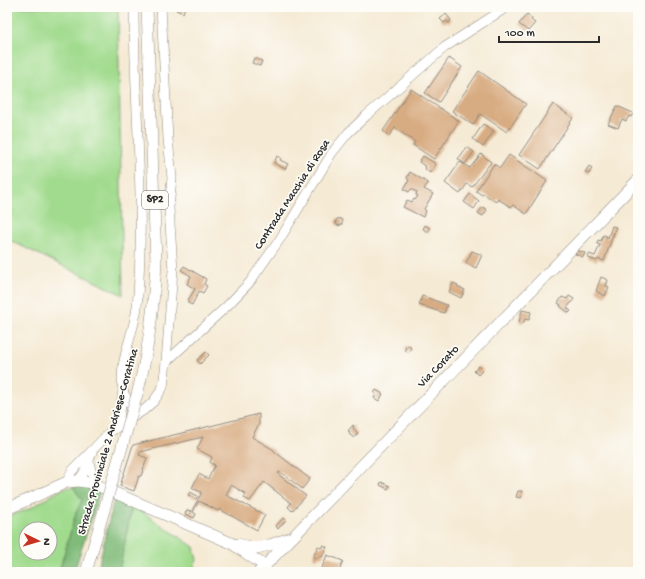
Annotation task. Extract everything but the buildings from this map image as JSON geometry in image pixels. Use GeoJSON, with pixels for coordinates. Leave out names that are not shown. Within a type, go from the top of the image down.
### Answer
{"type":"FeatureCollection","features":[{"type":"Feature","properties":{"kind":"main road","name":"Strada Provinciale 2 Andriese-Coratina"},"geometry":{"type":"LineString","coordinates":[[86,572],[138,391],[149,343],[154,303],[156,261],[147,7]]}},
{"type":"Feature","properties":{"kind":"main road","name":"Via Corato"},"geometry":{"type":"LineString","coordinates":[[262,569],[638,180]]}},
{"type":"Feature","properties":{"kind":"main road"},"geometry":{"type":"LineString","coordinates":[[7,509],[73,482],[99,486],[230,543],[256,548],[270,545],[294,536]]}},
{"type":"Feature","properties":{"kind":"main road"},"geometry":{"type":"LineString","coordinates":[[91,572],[96,538]]}},
{"type":"Feature","properties":{"kind":"main road"},"geometry":{"type":"LineString","coordinates":[[230,543],[262,569],[265,559],[262,553],[256,548]]}},
{"type":"Feature","properties":{"kind":"main road"},"geometry":{"type":"LineString","coordinates":[[82,572],[89,559]]}},
{"type":"Feature","properties":{"kind":"street"},"geometry":{"type":"LineString","coordinates":[[73,482],[72,471],[110,432],[119,419],[123,391],[123,368],[137,308],[140,176],[134,7]]}},
{"type":"Feature","properties":{"kind":"street"},"geometry":{"type":"LineString","coordinates":[[110,432],[144,410],[154,401],[163,387],[173,270],[169,208],[172,178],[168,139],[161,7]]}},
{"type":"Feature","properties":{"kind":"street","name":"Contrada Macchia di Rosa"},"geometry":{"type":"LineString","coordinates":[[166,362],[227,306],[250,282],[280,239],[332,153],[348,133],[445,47],[507,7]]}},
{"type":"Feature","properties":{"kind":"street"},"geometry":{"type":"LineString","coordinates":[[123,391],[133,409],[144,410]]}},
{"type":"Feature","properties":{"kind":"street"},"geometry":{"type":"LineString","coordinates":[[73,482],[89,462],[94,449]]}},
{"type":"Feature","properties":{"kind":"street"},"geometry":{"type":"LineString","coordinates":[[89,462],[92,474],[99,486]]}},
{"type":"Feature","properties":{"kind":"green space"},"geometry":{"type":"Polygon","coordinates":[[[7,7],[118,7],[123,295],[7,239],[7,7]]]}},
{"type":"Feature","properties":{"kind":"green space"},"geometry":{"type":"Polygon","coordinates":[[[83,485],[100,492],[74,572],[59,572],[76,513],[82,500],[73,487],[83,485]]]}},
{"type":"Feature","properties":{"kind":"green space"},"geometry":{"type":"Polygon","coordinates":[[[73,487],[83,500],[76,513],[59,572],[7,572],[7,517],[29,509],[64,488],[73,487]]]}},
{"type":"Feature","properties":{"kind":"green space"},"geometry":{"type":"Polygon","coordinates":[[[114,499],[132,505],[119,572],[97,572],[114,499]]]}},
{"type":"Feature","properties":{"kind":"green space"},"geometry":{"type":"Polygon","coordinates":[[[132,505],[194,547],[197,560],[192,572],[119,572],[132,505]]]}}]}
